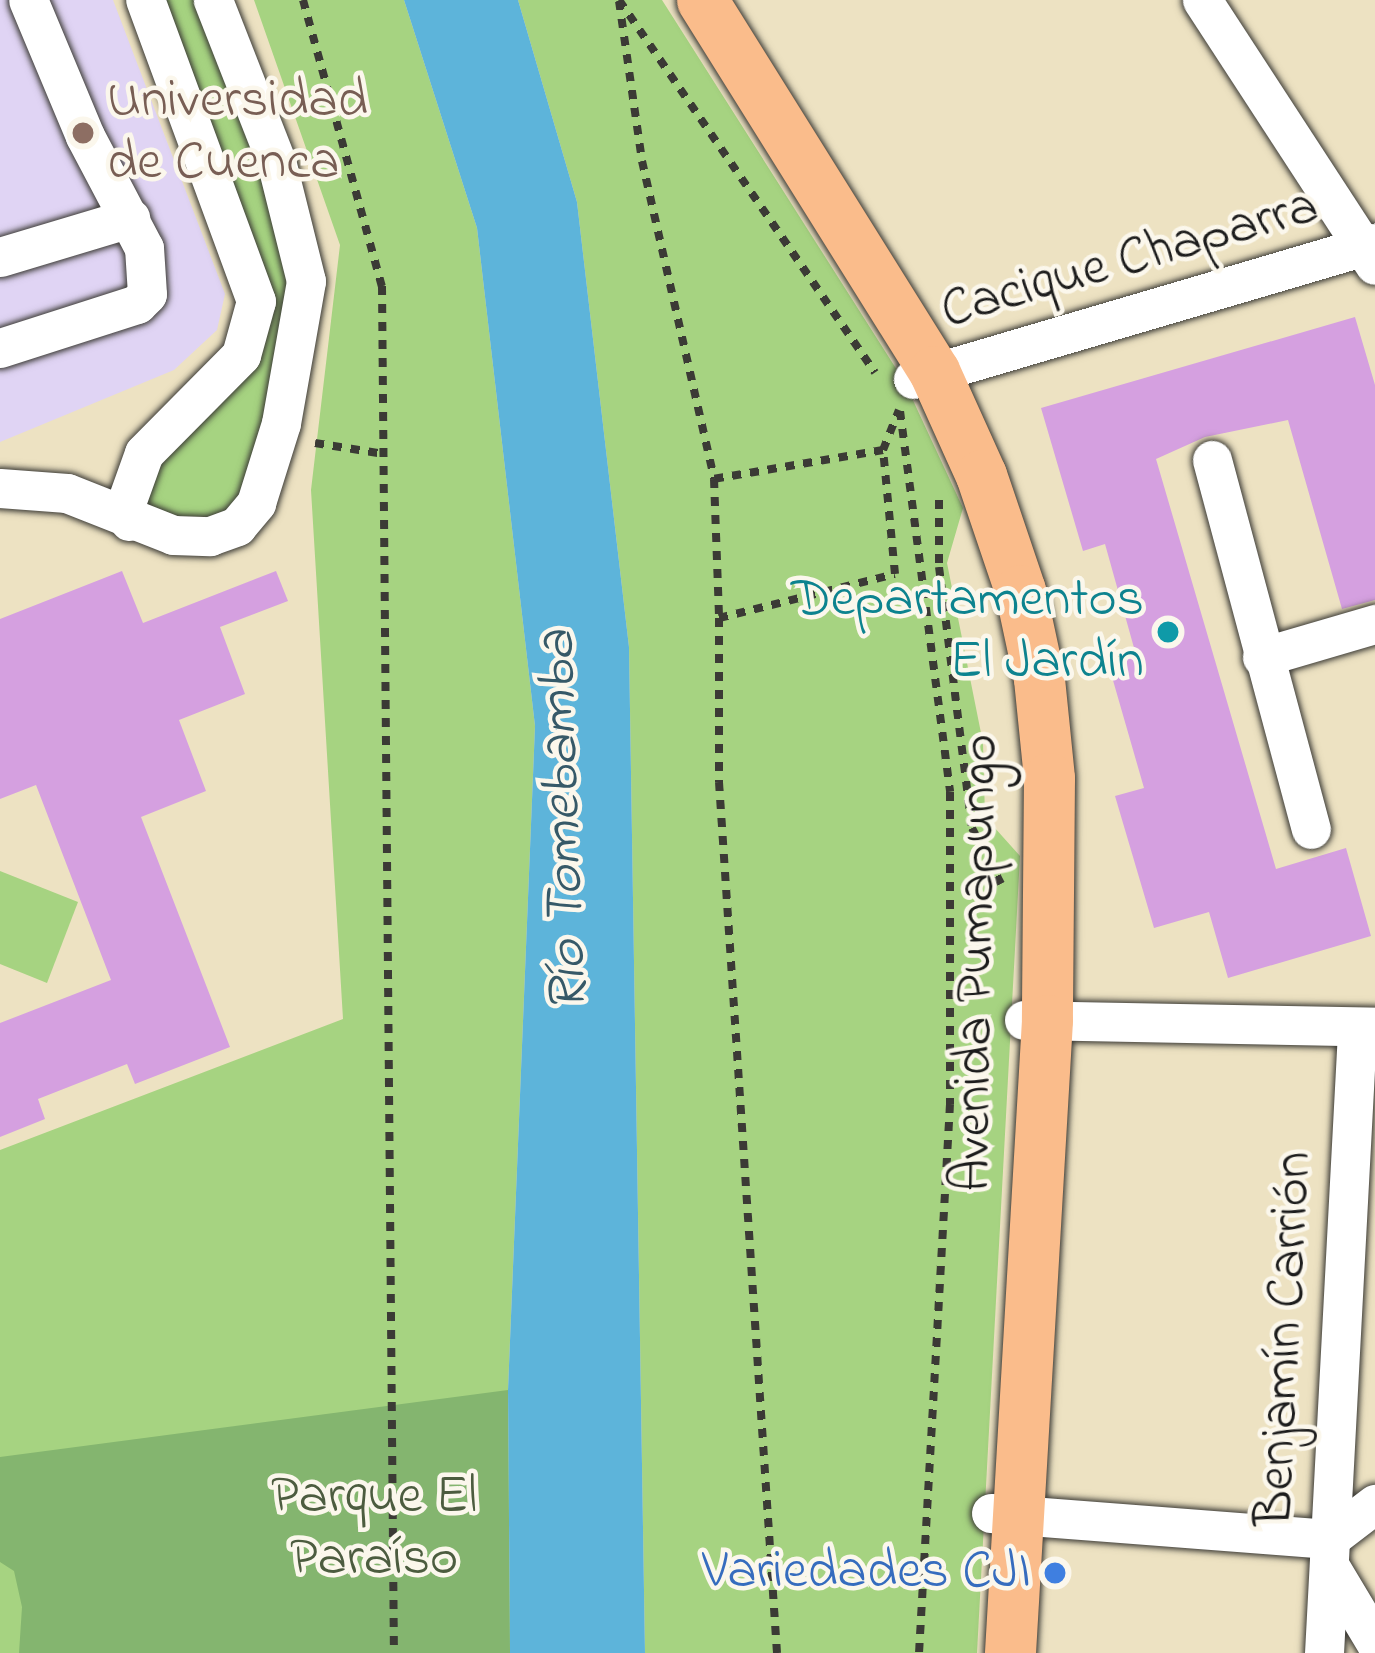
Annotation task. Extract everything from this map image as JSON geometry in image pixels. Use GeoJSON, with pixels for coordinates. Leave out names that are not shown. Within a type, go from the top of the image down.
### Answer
{"type":"FeatureCollection","features":[{"type":"Feature","properties":{"kind":"main road","name":"Avenida Pumapungo"},"geometry":{"type":"LineString","coordinates":[[701,0],[982,475],[1020,590],[1039,680],[1049,778],[1004,1514],[1010,1653]]}},
{"type":"Feature","properties":{"kind":"street"},"geometry":{"type":"LineString","coordinates":[[0,348],[137,304],[147,294],[149,269],[130,218],[28,0]]}},
{"type":"Feature","properties":{"kind":"street"},"geometry":{"type":"LineString","coordinates":[[129,521],[125,506],[144,453],[241,356],[256,301],[146,0]]}},
{"type":"Feature","properties":{"kind":"street"},"geometry":{"type":"LineString","coordinates":[[0,488],[67,493],[173,535],[210,536],[237,526],[256,503],[281,423],[304,298],[303,259],[276,161],[213,0]]}},
{"type":"Feature","properties":{"kind":"street"},"geometry":{"type":"LineString","coordinates":[[1202,0],[1373,252]]}},
{"type":"Feature","properties":{"kind":"street"},"geometry":{"type":"LineString","coordinates":[[0,257],[130,218]]}},
{"type":"Feature","properties":{"kind":"street","name":"Cacique Chaparra"},"geometry":{"type":"LineString","coordinates":[[924,375],[1373,252]]}},
{"type":"Feature","properties":{"kind":"street"},"geometry":{"type":"LineString","coordinates":[[1212,460],[1311,829]]}},
{"type":"Feature","properties":{"kind":"street"},"geometry":{"type":"LineString","coordinates":[[1262,657],[1374,624]]}},
{"type":"Feature","properties":{"kind":"street"},"geometry":{"type":"LineString","coordinates":[[1036,1020],[1366,1029]]}},
{"type":"Feature","properties":{"kind":"street","name":"Benjamín Carrión"},"geometry":{"type":"LineString","coordinates":[[1324,1653],[1366,1029]]}},
{"type":"Feature","properties":{"kind":"street"},"geometry":{"type":"LineString","coordinates":[[1329,1552],[1375,1504]]}},
{"type":"Feature","properties":{"kind":"street"},"geometry":{"type":"LineString","coordinates":[[1004,1514],[1329,1552]]}},
{"type":"Feature","properties":{"kind":"street"},"geometry":{"type":"LineString","coordinates":[[1329,1552],[1375,1642]]}},
{"type":"Feature","properties":{"kind":"path"},"geometry":{"type":"LineString","coordinates":[[303,0],[382,286],[394,1653]]}},
{"type":"Feature","properties":{"kind":"path"},"geometry":{"type":"LineString","coordinates":[[619,0],[641,161],[714,479],[719,782],[776,1653]]}},
{"type":"Feature","properties":{"kind":"path"},"geometry":{"type":"LineString","coordinates":[[619,0],[900,409],[950,792],[950,1104],[919,1653]]}},
{"type":"Feature","properties":{"kind":"path"},"geometry":{"type":"LineString","coordinates":[[281,423],[292,439],[384,454]]}},
{"type":"Feature","properties":{"kind":"path"},"geometry":{"type":"LineString","coordinates":[[714,479],[883,450],[895,574],[719,618]]}},
{"type":"Feature","properties":{"kind":"path"},"geometry":{"type":"LineString","coordinates":[[939,479],[939,567],[972,828],[1007,901]]}},
{"type":"Feature","properties":{"kind":"shaded area","name":"Universidad de Cuenca"},"geometry":{"type":"Polygon","coordinates":[[[0,0],[113,0],[225,294],[217,330],[174,370],[0,442],[0,0]]]}},
{"type":"Feature","properties":{"kind":"green space"},"geometry":{"type":"Polygon","coordinates":[[[157,0],[202,0],[297,283],[272,422],[229,517],[143,516],[142,478],[260,336],[157,0]]]}},
{"type":"Feature","properties":{"kind":"green space"},"geometry":{"type":"Polygon","coordinates":[[[254,0],[404,0],[477,228],[535,726],[508,1390],[510,1653],[0,1653],[0,1150],[343,1019],[311,490],[340,245],[254,0]]]}},
{"type":"Feature","properties":{"kind":"green space"},"geometry":{"type":"Polygon","coordinates":[[[518,0],[662,0],[904,381],[963,508],[947,563],[983,743],[985,817],[1020,856],[977,1653],[645,1653],[629,647],[577,202],[518,0]]]}},
{"type":"Feature","properties":{"kind":"green space"},"geometry":{"type":"Polygon","coordinates":[[[0,871],[78,902],[47,983],[0,964],[0,871]]]}},
{"type":"Feature","properties":{"kind":"green space","name":"Parque El Paraíso"},"geometry":{"type":"Polygon","coordinates":[[[508,1390],[510,1653],[19,1653],[22,1607],[14,1571],[0,1562],[0,1457],[508,1390]]]}},
{"type":"Feature","properties":{"kind":"water","name":"Río Tomebamba"},"geometry":{"type":"Polygon","coordinates":[[[404,0],[518,0],[577,202],[629,647],[645,1653],[510,1653],[508,1390],[535,726],[477,228],[404,0]]]}},
{"type":"Feature","properties":{"kind":"building","name":"Departamentos El Jardín"},"geometry":{"type":"Polygon","coordinates":[[[1355,317],[1375,385],[1375,600],[1342,609],[1288,420],[1205,437],[1156,459],[1276,869],[1346,848],[1371,936],[1228,978],[1209,912],[1154,928],[1115,796],[1144,788],[1108,663],[1136,655],[1105,544],[1083,551],[1041,408],[1355,317]]]}},
{"type":"Feature","properties":{"kind":"building"},"geometry":{"type":"Polygon","coordinates":[[[122,571],[143,623],[276,571],[288,601],[220,627],[245,694],[179,720],[206,791],[141,817],[230,1047],[135,1084],[127,1064],[38,1099],[45,1119],[0,1137],[0,1023],[111,980],[36,785],[0,799],[0,619],[122,571]]]}},
{"type":"Feature","properties":{"kind":"place","name":"Universidad de Cuenca"},"geometry":{"type":"Point","coordinates":[83,133]}},
{"type":"Feature","properties":{"kind":"place","name":"Departamentos El Jardín"},"geometry":{"type":"Point","coordinates":[1168,632]}},
{"type":"Feature","properties":{"kind":"place","name":"Variedades CJI"},"geometry":{"type":"Point","coordinates":[1055,1573]}}]}
